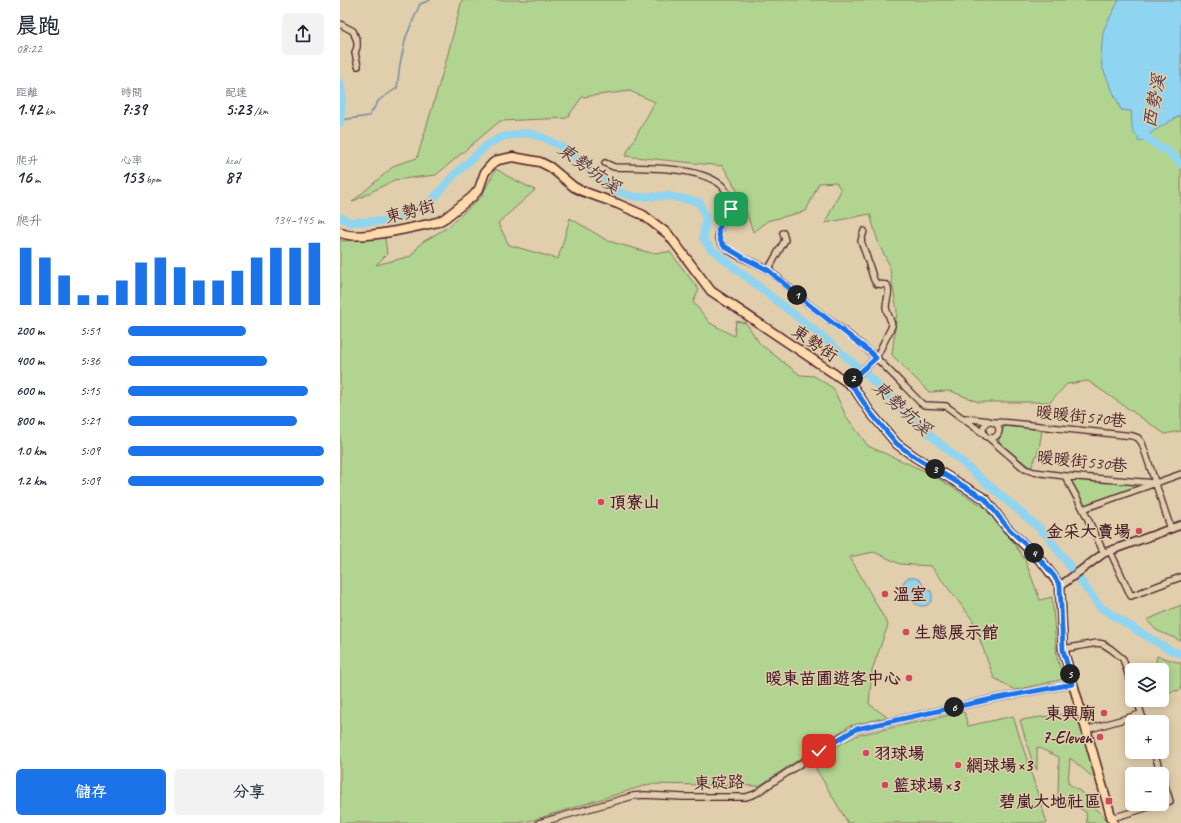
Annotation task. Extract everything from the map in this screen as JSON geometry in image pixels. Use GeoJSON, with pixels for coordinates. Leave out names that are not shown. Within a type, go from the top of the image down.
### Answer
{"type":"FeatureCollection","features":[{"type":"Feature","properties":{"kind":"main road","name":"東勢街"},"geometry":{"type":"LineString","coordinates":[[340,232],[349,236],[375,235],[438,222],[472,197],[479,189],[485,172],[498,160],[513,156],[540,162],[550,167],[582,192],[618,204],[643,215],[668,234],[711,291],[851,380],[854,388],[870,412],[897,444],[915,457],[985,499],[1008,528],[1063,584]]}},
{"type":"Feature","properties":{"kind":"main road"},"geometry":{"type":"LineString","coordinates":[[1063,584],[1063,650],[1112,820]]}},
{"type":"Feature","properties":{"kind":"street"},"geometry":{"type":"LineString","coordinates":[[340,24],[353,31],[357,41],[355,53],[358,66]]}},
{"type":"Feature","properties":{"kind":"street"},"geometry":{"type":"LineString","coordinates":[[605,163],[614,167],[687,171],[706,176],[721,185],[726,190],[730,200],[731,209],[718,230],[720,240],[729,250],[768,270],[808,304],[869,351],[874,359],[921,403],[924,405],[946,406],[964,418]]}},
{"type":"Feature","properties":{"kind":"street"},"geometry":{"type":"LineString","coordinates":[[851,380],[874,359],[892,326],[892,321],[886,309],[889,289],[887,285],[877,284],[874,280],[860,241],[864,231]]}},
{"type":"Feature","properties":{"kind":"street"},"geometry":{"type":"LineString","coordinates":[[768,270],[785,240],[783,233]]}},
{"type":"Feature","properties":{"kind":"street","name":"暖暖街570巷"},"geometry":{"type":"LineString","coordinates":[[964,418],[1133,436],[1138,438],[1142,443],[1171,529]]}},
{"type":"Feature","properties":{"kind":"street","name":"暖暖街530巷"},"geometry":{"type":"LineString","coordinates":[[964,418],[1025,469],[1034,472],[1155,483],[1181,474]]}},
{"type":"Feature","properties":{"kind":"street"},"geometry":{"type":"LineString","coordinates":[[993,422],[1000,429],[994,438],[987,436],[984,427],[993,422]]}},
{"type":"Feature","properties":{"kind":"street"},"geometry":{"type":"LineString","coordinates":[[1065,476],[1131,596],[1181,577]]}},
{"type":"Feature","properties":{"kind":"street"},"geometry":{"type":"LineString","coordinates":[[1083,509],[1155,483]]}},
{"type":"Feature","properties":{"kind":"street"},"geometry":{"type":"LineString","coordinates":[[1063,584],[1087,565],[1107,552],[1181,525]]}},
{"type":"Feature","properties":{"kind":"street"},"geometry":{"type":"LineString","coordinates":[[1063,650],[1097,643],[1103,644],[1123,659],[1125,665]]}},
{"type":"Feature","properties":{"kind":"street","name":"東碇路"},"geometry":{"type":"LineString","coordinates":[[539,823],[633,796],[746,797],[755,794],[842,736],[856,729],[992,699],[1073,684]]}},
{"type":"Feature","properties":{"kind":"street"},"geometry":{"type":"LineString","coordinates":[[1086,730],[1141,714],[1138,707]]}},
{"type":"Feature","properties":{"kind":"street"},"geometry":{"type":"LineString","coordinates":[[1112,820],[1138,811]]}},
{"type":"Feature","properties":{"kind":"green space"},"geometry":{"type":"Polygon","coordinates":[[[462,0],[1181,0],[1181,431],[1165,434],[1088,381],[1067,384],[1050,402],[978,402],[951,391],[929,392],[892,355],[897,311],[889,264],[879,245],[870,214],[825,223],[841,190],[836,182],[819,183],[806,211],[767,221],[753,232],[742,199],[723,166],[625,156],[655,102],[630,91],[582,97],[567,118],[500,121],[436,175],[394,180],[352,202],[395,165],[417,158],[445,65],[462,0]]]}},
{"type":"Feature","properties":{"kind":"green space"},"geometry":{"type":"Polygon","coordinates":[[[496,169],[535,190],[498,223],[509,245],[558,259],[570,218],[608,241],[651,253],[670,252],[699,290],[693,302],[710,323],[734,336],[736,321],[746,323],[760,344],[800,375],[814,376],[833,388],[846,416],[868,446],[929,473],[994,513],[1025,560],[1040,600],[1052,597],[1057,658],[1064,679],[1015,690],[994,678],[972,619],[931,566],[900,564],[874,552],[850,557],[888,625],[872,670],[869,704],[887,717],[849,726],[759,786],[650,784],[533,820],[518,823],[340,823],[340,239],[343,241],[385,238],[387,254],[376,265],[411,256],[421,243],[448,227],[481,197],[496,169]]]}},
{"type":"Feature","properties":{"kind":"green space"},"geometry":{"type":"Polygon","coordinates":[[[1007,426],[1042,430],[1039,449],[1031,468],[998,442],[1004,427],[1007,426]]]}},
{"type":"Feature","properties":{"kind":"green space"},"geometry":{"type":"Polygon","coordinates":[[[1070,480],[1146,484],[1084,506],[1070,480]]]}},
{"type":"Feature","properties":{"kind":"green space"},"geometry":{"type":"Polygon","coordinates":[[[1181,605],[1181,641],[1156,630],[1147,620],[1181,605]]]}},
{"type":"Feature","properties":{"kind":"green space"},"geometry":{"type":"Polygon","coordinates":[[[1157,656],[1181,663],[1181,690],[1169,692],[1169,663],[1156,663],[1157,656]]]}},
{"type":"Feature","properties":{"kind":"green space"},"geometry":{"type":"Polygon","coordinates":[[[964,712],[968,726],[1013,716],[1047,823],[848,823],[812,762],[858,735],[964,712]]]}},
{"type":"Feature","properties":{"kind":"green space"},"geometry":{"type":"Polygon","coordinates":[[[1077,712],[1095,779],[1070,758],[1068,783],[1081,792],[1095,809],[1105,817],[1107,823],[1087,823],[1086,812],[1058,796],[1059,757],[1037,747],[1037,770],[1032,761],[1020,720],[1077,712]]]}},
{"type":"Feature","properties":{"kind":"water"},"geometry":{"type":"Polygon","coordinates":[[[1119,0],[1181,0],[1181,115],[1155,130],[1140,142],[1132,129],[1131,111],[1121,110],[1102,67],[1101,56],[1103,31],[1119,0]]]}},
{"type":"Feature","properties":{"kind":"water"},"geometry":{"type":"Polygon","coordinates":[[[908,578],[920,580],[925,590],[931,591],[932,599],[929,604],[924,606],[918,605],[906,595],[902,586],[908,578]]]}},
{"type":"Feature","properties":{"kind":"waterway"},"geometry":{"type":"LineString","coordinates":[[341,120],[369,116],[379,100],[397,88],[400,64],[406,37],[420,4],[430,0]]}},
{"type":"Feature","properties":{"kind":"waterway","name":"東勢坑溪"},"geometry":{"type":"LineString","coordinates":[[340,82],[342,95],[340,123]]}},
{"type":"Feature","properties":{"kind":"waterway","name":"東勢坑溪"},"geometry":{"type":"LineString","coordinates":[[340,217],[350,222],[387,221],[430,203],[453,176],[487,145],[501,137],[526,133],[542,137],[568,150],[591,172],[616,191],[635,197],[669,196],[699,202],[705,219],[703,238],[711,249],[829,342],[868,376],[921,427],[1039,528],[1049,538],[1100,607],[1170,650],[1181,654]]}},
{"type":"Feature","properties":{"kind":"waterway","name":"西勢溪"},"geometry":{"type":"LineString","coordinates":[[1146,137],[1160,148],[1166,149],[1181,164]]}},
{"type":"Feature","properties":{"kind":"place","name":"頂寮山"},"geometry":{"type":"Point","coordinates":[601,502]}},
{"type":"Feature","properties":{"kind":"place","name":"金采大賣場"},"geometry":{"type":"Point","coordinates":[1139,531]}},
{"type":"Feature","properties":{"kind":"place","name":"溫室"},"geometry":{"type":"Point","coordinates":[885,594]}},
{"type":"Feature","properties":{"kind":"place","name":"生態展示館"},"geometry":{"type":"Point","coordinates":[906,632]}},
{"type":"Feature","properties":{"kind":"place","name":"暖東苗圃遊客中心"},"geometry":{"type":"Point","coordinates":[909,678]}},
{"type":"Feature","properties":{"kind":"place","name":"東興廟"},"geometry":{"type":"Point","coordinates":[1104,713]}},
{"type":"Feature","properties":{"kind":"place","name":"7-Eleven"},"geometry":{"type":"Point","coordinates":[1100,737]}},
{"type":"Feature","properties":{"kind":"place","name":"羽球場"},"geometry":{"type":"Point","coordinates":[866,753]}},
{"type":"Feature","properties":{"kind":"place","name":"網球場×3"},"geometry":{"type":"Point","coordinates":[958,765]}},
{"type":"Feature","properties":{"kind":"place","name":"籃球場×3"},"geometry":{"type":"Point","coordinates":[885,785]}},
{"type":"Feature","properties":{"kind":"place","name":"碧嵐大地社區"},"geometry":{"type":"Point","coordinates":[1109,801]}},
{"type":"Feature","properties":{"kind":"route"},"geometry":{"type":"LineString","coordinates":[[731,209],[718,230],[720,240],[724,246],[768,270],[876,358],[848,383],[854,388],[870,412],[888,434],[897,444],[915,457],[985,499],[1008,528],[1044,564],[1060,586],[1063,650],[1073,684],[992,699],[856,729],[819,751]]}}]}
